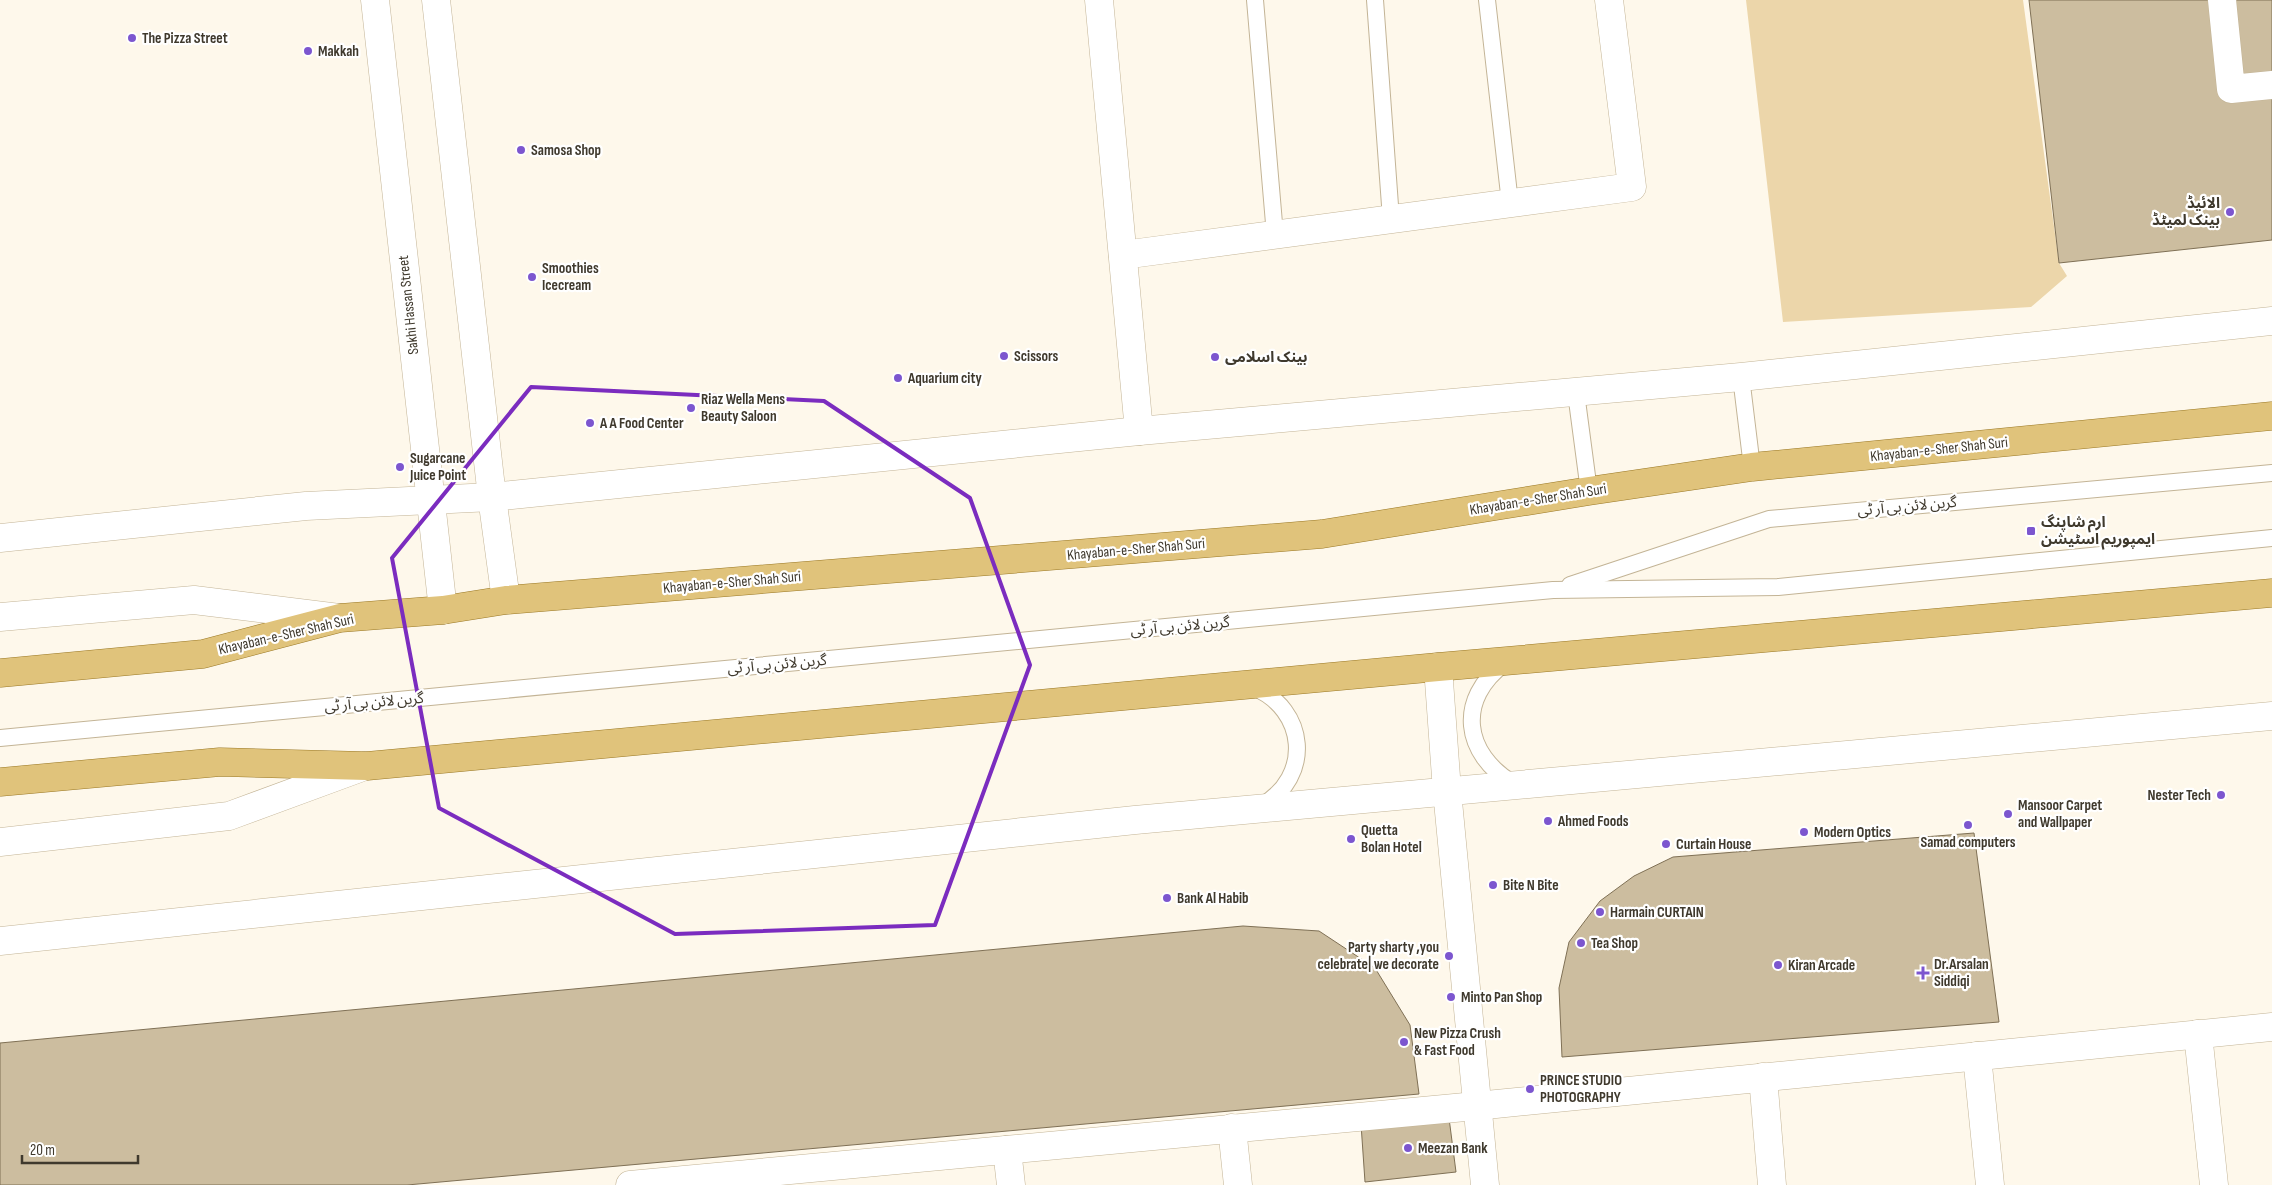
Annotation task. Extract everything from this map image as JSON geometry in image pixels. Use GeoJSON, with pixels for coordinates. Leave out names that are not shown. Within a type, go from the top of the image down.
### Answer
{"type":"FeatureCollection","features":[{"type":"Feature","properties":{"kind":"main road","name":"Khayaban-e-Sher Shah Suri"},"geometry":{"type":"LineString","coordinates":[[0,673],[203,654],[340,618],[443,610],[506,600],[1322,534],[1752,467],[2272,416]]}},
{"type":"Feature","properties":{"kind":"main road"},"geometry":{"type":"LineString","coordinates":[[0,782],[220,762],[367,766],[1509,660],[2272,593]]}},
{"type":"Feature","properties":{"kind":"street","name":"Sakhi Hassan Street"},"geometry":{"type":"LineString","coordinates":[[375,0],[443,610]]}},
{"type":"Feature","properties":{"kind":"street"},"geometry":{"type":"LineString","coordinates":[[436,0],[492,497],[506,600]]}},
{"type":"Feature","properties":{"kind":"street"},"geometry":{"type":"LineString","coordinates":[[1099,0],[1139,431]]}},
{"type":"Feature","properties":{"kind":"street"},"geometry":{"type":"LineString","coordinates":[[1123,255],[1632,187],[1608,0]]}},
{"type":"Feature","properties":{"kind":"street"},"geometry":{"type":"LineString","coordinates":[[2222,0],[2230,89],[2272,85]]}},
{"type":"Feature","properties":{"kind":"street"},"geometry":{"type":"LineString","coordinates":[[0,538],[306,506],[492,497],[1139,431],[1741,378],[2272,321]]}},
{"type":"Feature","properties":{"kind":"street"},"geometry":{"type":"LineString","coordinates":[[0,617],[194,600],[340,618]]}},
{"type":"Feature","properties":{"kind":"street"},"geometry":{"type":"LineString","coordinates":[[1438,667],[1447,792],[1485,1185]]}},
{"type":"Feature","properties":{"kind":"street"},"geometry":{"type":"LineString","coordinates":[[0,941],[1254,809],[2272,716]]}},
{"type":"Feature","properties":{"kind":"street"},"geometry":{"type":"LineString","coordinates":[[0,842],[229,816],[367,766]]}},
{"type":"Feature","properties":{"kind":"street"},"geometry":{"type":"LineString","coordinates":[[630,1185],[780,1178],[1007,1150],[1476,1106],[2272,1027]]}},
{"type":"Feature","properties":{"kind":"street"},"geometry":{"type":"LineString","coordinates":[[2198,1034],[2214,1185]]}},
{"type":"Feature","properties":{"kind":"street"},"geometry":{"type":"LineString","coordinates":[[1977,1056],[1990,1185]]}},
{"type":"Feature","properties":{"kind":"street"},"geometry":{"type":"LineString","coordinates":[[1763,1077],[1772,1185]]}},
{"type":"Feature","properties":{"kind":"street"},"geometry":{"type":"LineString","coordinates":[[1232,1128],[1238,1185]]}},
{"type":"Feature","properties":{"kind":"street"},"geometry":{"type":"LineString","coordinates":[[1007,1150],[1010,1185]]}},
{"type":"Feature","properties":{"kind":"lane"},"geometry":{"type":"LineString","coordinates":[[1254,0],[1275,235]]}},
{"type":"Feature","properties":{"kind":"lane"},"geometry":{"type":"LineString","coordinates":[[1375,0],[1391,219]]}},
{"type":"Feature","properties":{"kind":"lane"},"geometry":{"type":"LineString","coordinates":[[1486,0],[1510,203]]}},
{"type":"Feature","properties":{"kind":"lane"},"geometry":{"type":"LineString","coordinates":[[1741,378],[1752,467]]}},
{"type":"Feature","properties":{"kind":"lane"},"geometry":{"type":"LineString","coordinates":[[1576,393],[1589,491]]}},
{"type":"Feature","properties":{"kind":"lane","name":"گرین لائن بی آر ٹی"},"geometry":{"type":"LineString","coordinates":[[1553,590],[1769,519],[2272,473]]}},
{"type":"Feature","properties":{"kind":"lane","name":"گرین لائن بی آر ٹی"},"geometry":{"type":"LineString","coordinates":[[0,738],[1553,590],[1778,588],[2272,538]]}},
{"type":"Feature","properties":{"kind":"lane"},"geometry":{"type":"LineString","coordinates":[[1509,660],[1491,673],[1478,692],[1472,714],[1473,736],[1486,763],[1496,774],[1516,786]]}},
{"type":"Feature","properties":{"kind":"lane"},"geometry":{"type":"LineString","coordinates":[[1247,684],[1266,692],[1282,706],[1292,724],[1297,744],[1295,765],[1286,784],[1272,799],[1254,809]]}},
{"type":"Feature","properties":{"kind":"highlighted area"},"geometry":{"type":"Polygon","coordinates":[[[531,387],[824,401],[970,498],[1030,665],[935,925],[675,934],[439,808],[392,558],[531,387]]]}},
{"type":"Feature","properties":{"kind":"shaded area"},"geometry":{"type":"Polygon","coordinates":[[[1746,0],[2023,0],[2059,263],[2067,276],[2031,307],[1783,322],[1746,0]]]}},
{"type":"Feature","properties":{"kind":"building"},"geometry":{"type":"Polygon","coordinates":[[[2029,0],[2272,0],[2272,240],[2059,263],[2029,0]]]}},
{"type":"Feature","properties":{"kind":"building","name":"Kiran Arcade"},"geometry":{"type":"Polygon","coordinates":[[[1974,833],[1999,1022],[1562,1057],[1559,988],[1569,942],[1600,901],[1634,876],[1673,857],[1974,833]]]}},
{"type":"Feature","properties":{"kind":"building"},"geometry":{"type":"Polygon","coordinates":[[[1243,926],[1319,931],[1375,968],[1410,1025],[1419,1094],[407,1185],[0,1185],[0,1043],[1243,926]]]}},
{"type":"Feature","properties":{"kind":"building","name":"Meezan Bank"},"geometry":{"type":"Polygon","coordinates":[[[1449,1118],[1456,1172],[1365,1182],[1361,1124],[1449,1118]]]}},
{"type":"Feature","properties":{"kind":"place","name":"The Pizza Street"},"geometry":{"type":"Point","coordinates":[132,38]}},
{"type":"Feature","properties":{"kind":"place","name":"Makkah"},"geometry":{"type":"Point","coordinates":[308,51]}},
{"type":"Feature","properties":{"kind":"place","name":"Samosa Shop"},"geometry":{"type":"Point","coordinates":[521,150]}},
{"type":"Feature","properties":{"kind":"place","name":"الائیڈ بینک لمیٹڈ"},"geometry":{"type":"Point","coordinates":[2230,212]}},
{"type":"Feature","properties":{"kind":"place","name":"Smoothies Icecream"},"geometry":{"type":"Point","coordinates":[532,277]}},
{"type":"Feature","properties":{"kind":"place","name":"Scissors"},"geometry":{"type":"Point","coordinates":[1004,356]}},
{"type":"Feature","properties":{"kind":"place","name":"بینک اسلامی"},"geometry":{"type":"Point","coordinates":[1215,357]}},
{"type":"Feature","properties":{"kind":"place","name":"Aquarium city"},"geometry":{"type":"Point","coordinates":[898,378]}},
{"type":"Feature","properties":{"kind":"place","name":"Riaz Wella Mens Beauty Saloon"},"geometry":{"type":"Point","coordinates":[691,408]}},
{"type":"Feature","properties":{"kind":"place","name":"A A Food Center"},"geometry":{"type":"Point","coordinates":[590,423]}},
{"type":"Feature","properties":{"kind":"place","name":"Sugarcane Juice Point"},"geometry":{"type":"Point","coordinates":[400,467]}},
{"type":"Feature","properties":{"kind":"place","name":"ارم شاپنگ ایمپوریم اسٹیشن"},"geometry":{"type":"Point","coordinates":[2031,531]}},
{"type":"Feature","properties":{"kind":"place","name":"Nester Tech"},"geometry":{"type":"Point","coordinates":[2221,795]}},
{"type":"Feature","properties":{"kind":"place","name":"Mansoor Carpet and Wallpaper"},"geometry":{"type":"Point","coordinates":[2008,814]}},
{"type":"Feature","properties":{"kind":"place","name":"Ahmed Foods"},"geometry":{"type":"Point","coordinates":[1548,821]}},
{"type":"Feature","properties":{"kind":"place","name":"Samad computers"},"geometry":{"type":"Point","coordinates":[1968,825]}},
{"type":"Feature","properties":{"kind":"place","name":"Modern Optics"},"geometry":{"type":"Point","coordinates":[1804,832]}},
{"type":"Feature","properties":{"kind":"place","name":"Quetta Bolan Hotel"},"geometry":{"type":"Point","coordinates":[1351,839]}},
{"type":"Feature","properties":{"kind":"place","name":"Curtain House"},"geometry":{"type":"Point","coordinates":[1666,844]}},
{"type":"Feature","properties":{"kind":"place","name":"Bite N Bite"},"geometry":{"type":"Point","coordinates":[1493,885]}},
{"type":"Feature","properties":{"kind":"place","name":"Bank Al Habib"},"geometry":{"type":"Point","coordinates":[1167,898]}},
{"type":"Feature","properties":{"kind":"place","name":"Harmain CURTAIN"},"geometry":{"type":"Point","coordinates":[1600,912]}},
{"type":"Feature","properties":{"kind":"place","name":"Tea Shop"},"geometry":{"type":"Point","coordinates":[1581,943]}},
{"type":"Feature","properties":{"kind":"place","name":"Party sharty ,you celebrate| we decorate"},"geometry":{"type":"Point","coordinates":[1449,956]}},
{"type":"Feature","properties":{"kind":"place","name":"Kiran Arcade"},"geometry":{"type":"Point","coordinates":[1778,965]}},
{"type":"Feature","properties":{"kind":"place","name":"Dr.Arsalan Siddiqi"},"geometry":{"type":"Point","coordinates":[1923,973]}},
{"type":"Feature","properties":{"kind":"place","name":"Minto Pan Shop"},"geometry":{"type":"Point","coordinates":[1451,997]}},
{"type":"Feature","properties":{"kind":"place","name":"New Pizza Crush & Fast Food"},"geometry":{"type":"Point","coordinates":[1404,1042]}},
{"type":"Feature","properties":{"kind":"place","name":"PRINCE STUDIO PHOTOGRAPHY"},"geometry":{"type":"Point","coordinates":[1530,1089]}},
{"type":"Feature","properties":{"kind":"place","name":"Meezan Bank"},"geometry":{"type":"Point","coordinates":[1408,1148]}}]}
